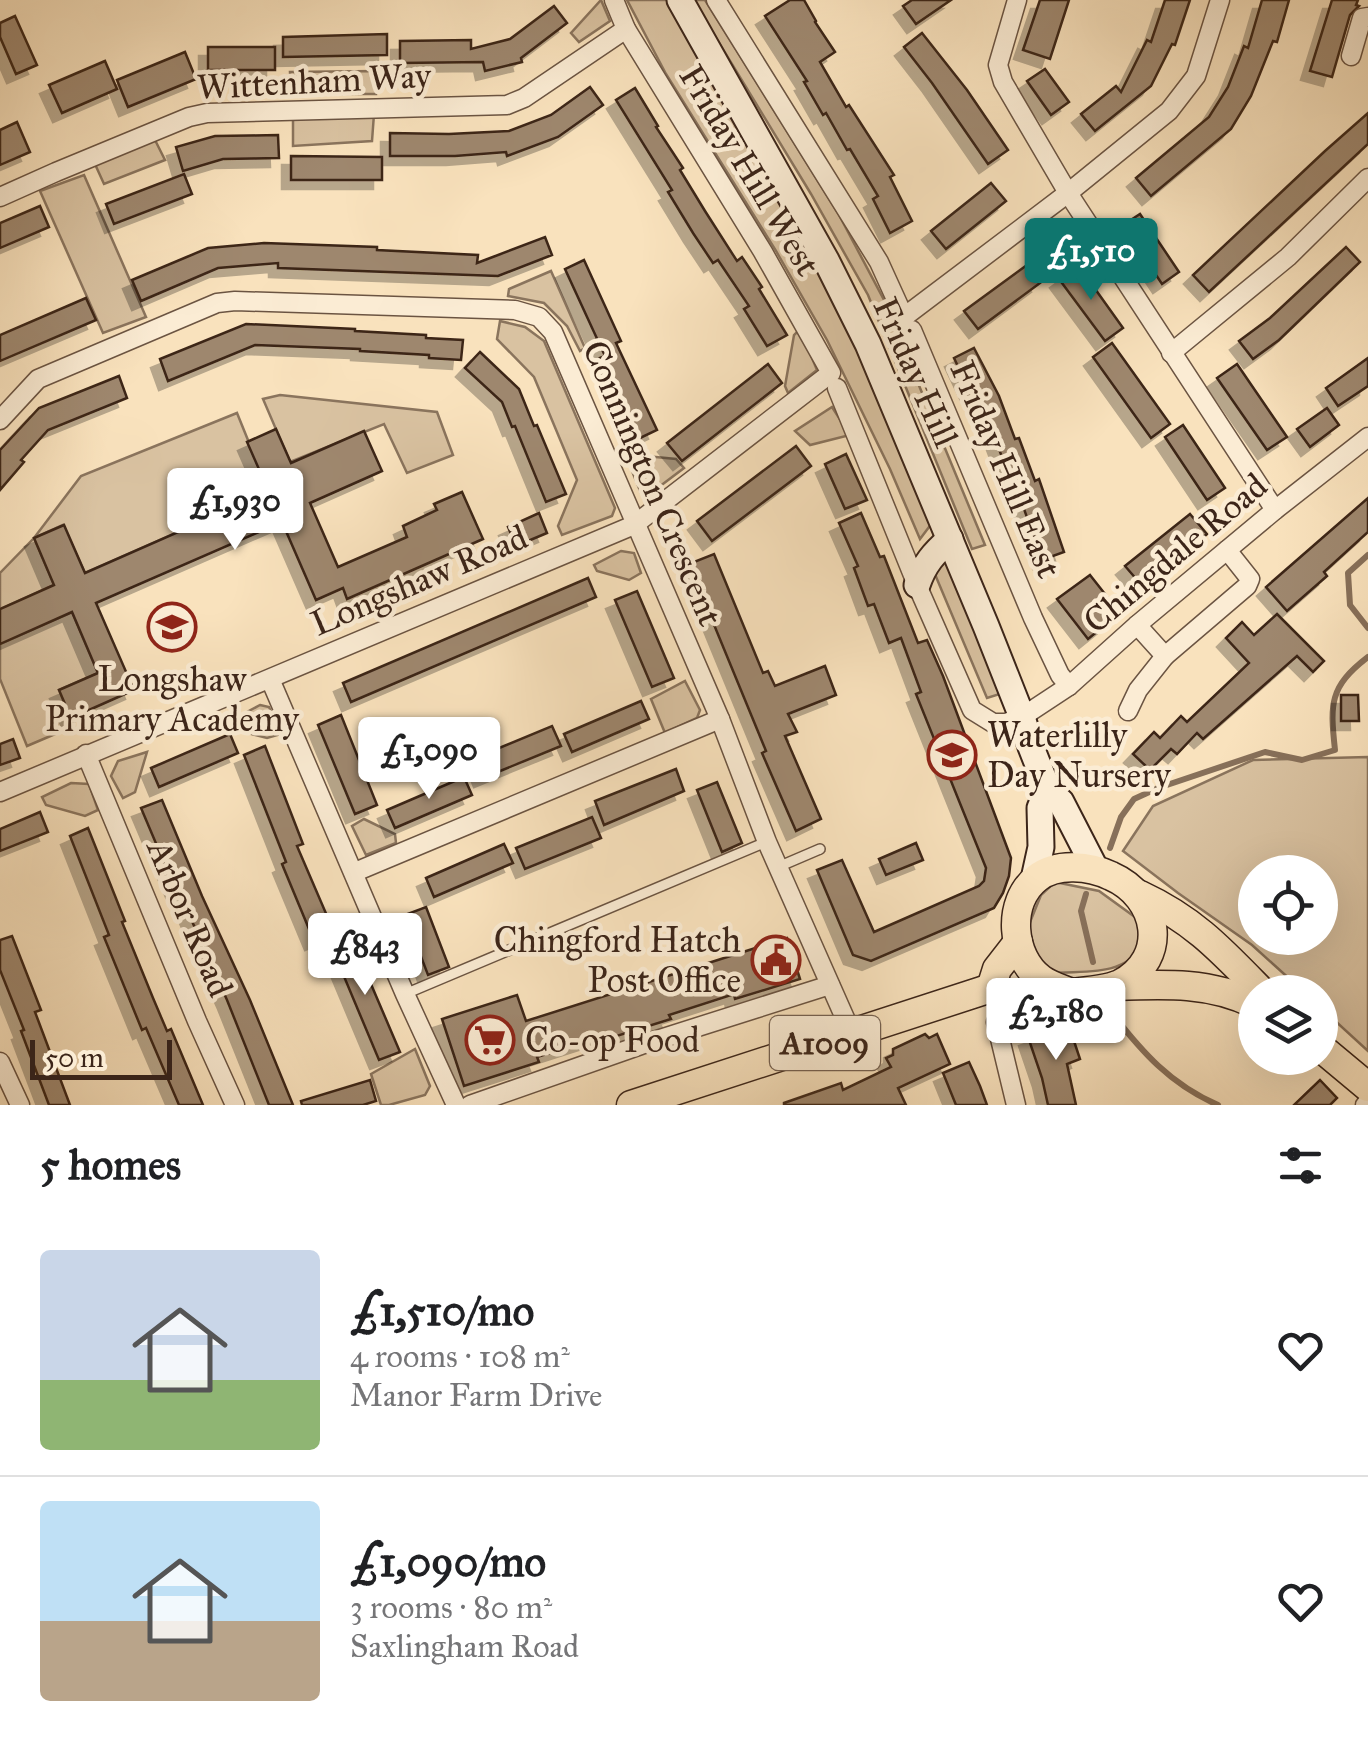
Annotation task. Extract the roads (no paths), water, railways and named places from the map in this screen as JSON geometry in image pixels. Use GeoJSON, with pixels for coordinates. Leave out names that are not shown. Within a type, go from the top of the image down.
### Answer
{"type":"FeatureCollection","features":[{"type":"Feature","properties":{"kind":"main road","name":"Friday Hill"},"geometry":{"type":"LineString","coordinates":[[680,0],[826,260],[868,344],[1022,717],[1048,790],[1061,802],[1105,874]]}},
{"type":"Feature","properties":{"kind":"main road"},"geometry":{"type":"LineString","coordinates":[[917,584],[924,566],[950,539]]}},
{"type":"Feature","properties":{"kind":"main road","name":"Friday Hill"},"geometry":{"type":"LineString","coordinates":[[1034,880],[1041,847],[1040,808],[1048,790]]}},
{"type":"Feature","properties":{"kind":"main road"},"geometry":{"type":"LineString","coordinates":[[1140,896],[1154,928],[1151,947],[1137,970],[1095,989],[1044,982],[1027,965],[1018,942],[1018,908],[1034,880],[1061,868],[1105,874],[1167,907],[1192,924],[1244,975]]}},
{"type":"Feature","properties":{"kind":"main road"},"geometry":{"type":"LineString","coordinates":[[991,988],[996,969],[1018,942]]}},
{"type":"Feature","properties":{"kind":"main road","name":"A1009"},"geometry":{"type":"LineString","coordinates":[[631,1105],[991,988],[1011,995],[1176,984],[1216,988],[1238,997]]}},
{"type":"Feature","properties":{"kind":"main road"},"geometry":{"type":"LineString","coordinates":[[1338,1062],[1368,1087]]}},
{"type":"Feature","properties":{"kind":"street","name":"Friday Hill West"},"geometry":{"type":"LineString","coordinates":[[614,0],[626,29],[803,319],[834,380],[972,710],[993,723],[1022,717]]}},
{"type":"Feature","properties":{"kind":"street","name":"Friday Hill East"},"geometry":{"type":"LineString","coordinates":[[716,0],[879,262],[1034,618],[1068,686]]}},
{"type":"Feature","properties":{"kind":"street"},"geometry":{"type":"LineString","coordinates":[[1017,0],[998,65],[1003,82],[1068,193],[1275,510]]}},
{"type":"Feature","properties":{"kind":"street"},"geometry":{"type":"LineString","coordinates":[[908,323],[1169,111],[1196,76],[1220,0]]}},
{"type":"Feature","properties":{"kind":"street"},"geometry":{"type":"LineString","coordinates":[[1352,56],[1362,18],[1368,17]]}},
{"type":"Feature","properties":{"kind":"street","name":"Wittenham Way"},"geometry":{"type":"LineString","coordinates":[[0,198],[189,117],[207,113],[507,104],[524,98],[626,29]]}},
{"type":"Feature","properties":{"kind":"street"},"geometry":{"type":"LineString","coordinates":[[1171,353],[1288,257],[1368,178]]}},
{"type":"Feature","properties":{"kind":"street","name":"Connington Crescent"},"geometry":{"type":"LineString","coordinates":[[0,420],[38,379],[216,302],[515,310],[539,318],[553,332],[852,1034]]}},
{"type":"Feature","properties":{"kind":"street","name":"Longshaw Road"},"geometry":{"type":"LineString","coordinates":[[0,792],[634,525],[834,380]]}},
{"type":"Feature","properties":{"kind":"street","name":"Chingdale Road"},"geometry":{"type":"LineString","coordinates":[[1022,717],[1068,686],[1275,510],[1368,437]]}},
{"type":"Feature","properties":{"kind":"street"},"geometry":{"type":"LineString","coordinates":[[1128,711],[1138,690],[1165,656],[1247,586],[1247,572],[1227,550]]}},
{"type":"Feature","properties":{"kind":"street"},"geometry":{"type":"LineString","coordinates":[[1137,625],[1165,656]]}},
{"type":"Feature","properties":{"kind":"street"},"geometry":{"type":"LineString","coordinates":[[270,679],[456,1105]]}},
{"type":"Feature","properties":{"kind":"street"},"geometry":{"type":"LineString","coordinates":[[355,872],[720,719]]}},
{"type":"Feature","properties":{"kind":"street","name":"Arbor Road"},"geometry":{"type":"LineString","coordinates":[[86,754],[235,1105]]}},
{"type":"Feature","properties":{"kind":"street"},"geometry":{"type":"LineString","coordinates":[[470,1105],[830,985]]}},
{"type":"Feature","properties":{"kind":"street"},"geometry":{"type":"LineString","coordinates":[[996,1022],[1016,1105]]}},
{"type":"Feature","properties":{"kind":"street"},"geometry":{"type":"LineString","coordinates":[[0,1062],[20,1105]]}},
{"type":"Feature","properties":{"kind":"lane"},"geometry":{"type":"LineString","coordinates":[[405,994],[767,842]]}},
{"type":"Feature","properties":{"kind":"lane"},"geometry":{"type":"LineString","coordinates":[[778,867],[820,848]]}},
{"type":"Feature","properties":{"kind":"waterway"},"geometry":{"type":"LineString","coordinates":[[1368,555],[1348,573],[1350,605],[1368,628]]}},
{"type":"Feature","properties":{"kind":"waterway"},"geometry":{"type":"LineString","coordinates":[[1110,848],[1121,817],[1134,799],[1158,788],[1265,752],[1302,760],[1335,750],[1335,698],[1346,678],[1368,657]]}},
{"type":"Feature","properties":{"kind":"waterway"},"geometry":{"type":"LineString","coordinates":[[1086,894],[1081,911],[1093,962]]}},
{"type":"Feature","properties":{"kind":"waterway"},"geometry":{"type":"LineString","coordinates":[[1111,1012],[1158,1066],[1218,1105]]}},
{"type":"Feature","properties":{"kind":"place","name":"Longshaw Primary Academy"},"geometry":{"type":"Point","coordinates":[172,627]}},
{"type":"Feature","properties":{"kind":"place","name":"Waterlilly Day Nursery"},"geometry":{"type":"Point","coordinates":[952,755]}},
{"type":"Feature","properties":{"kind":"place","name":"Chingford Hatch Post Office"},"geometry":{"type":"Point","coordinates":[776,960]}},
{"type":"Feature","properties":{"kind":"place","name":"Co-op Food"},"geometry":{"type":"Point","coordinates":[490,1040]}}]}
